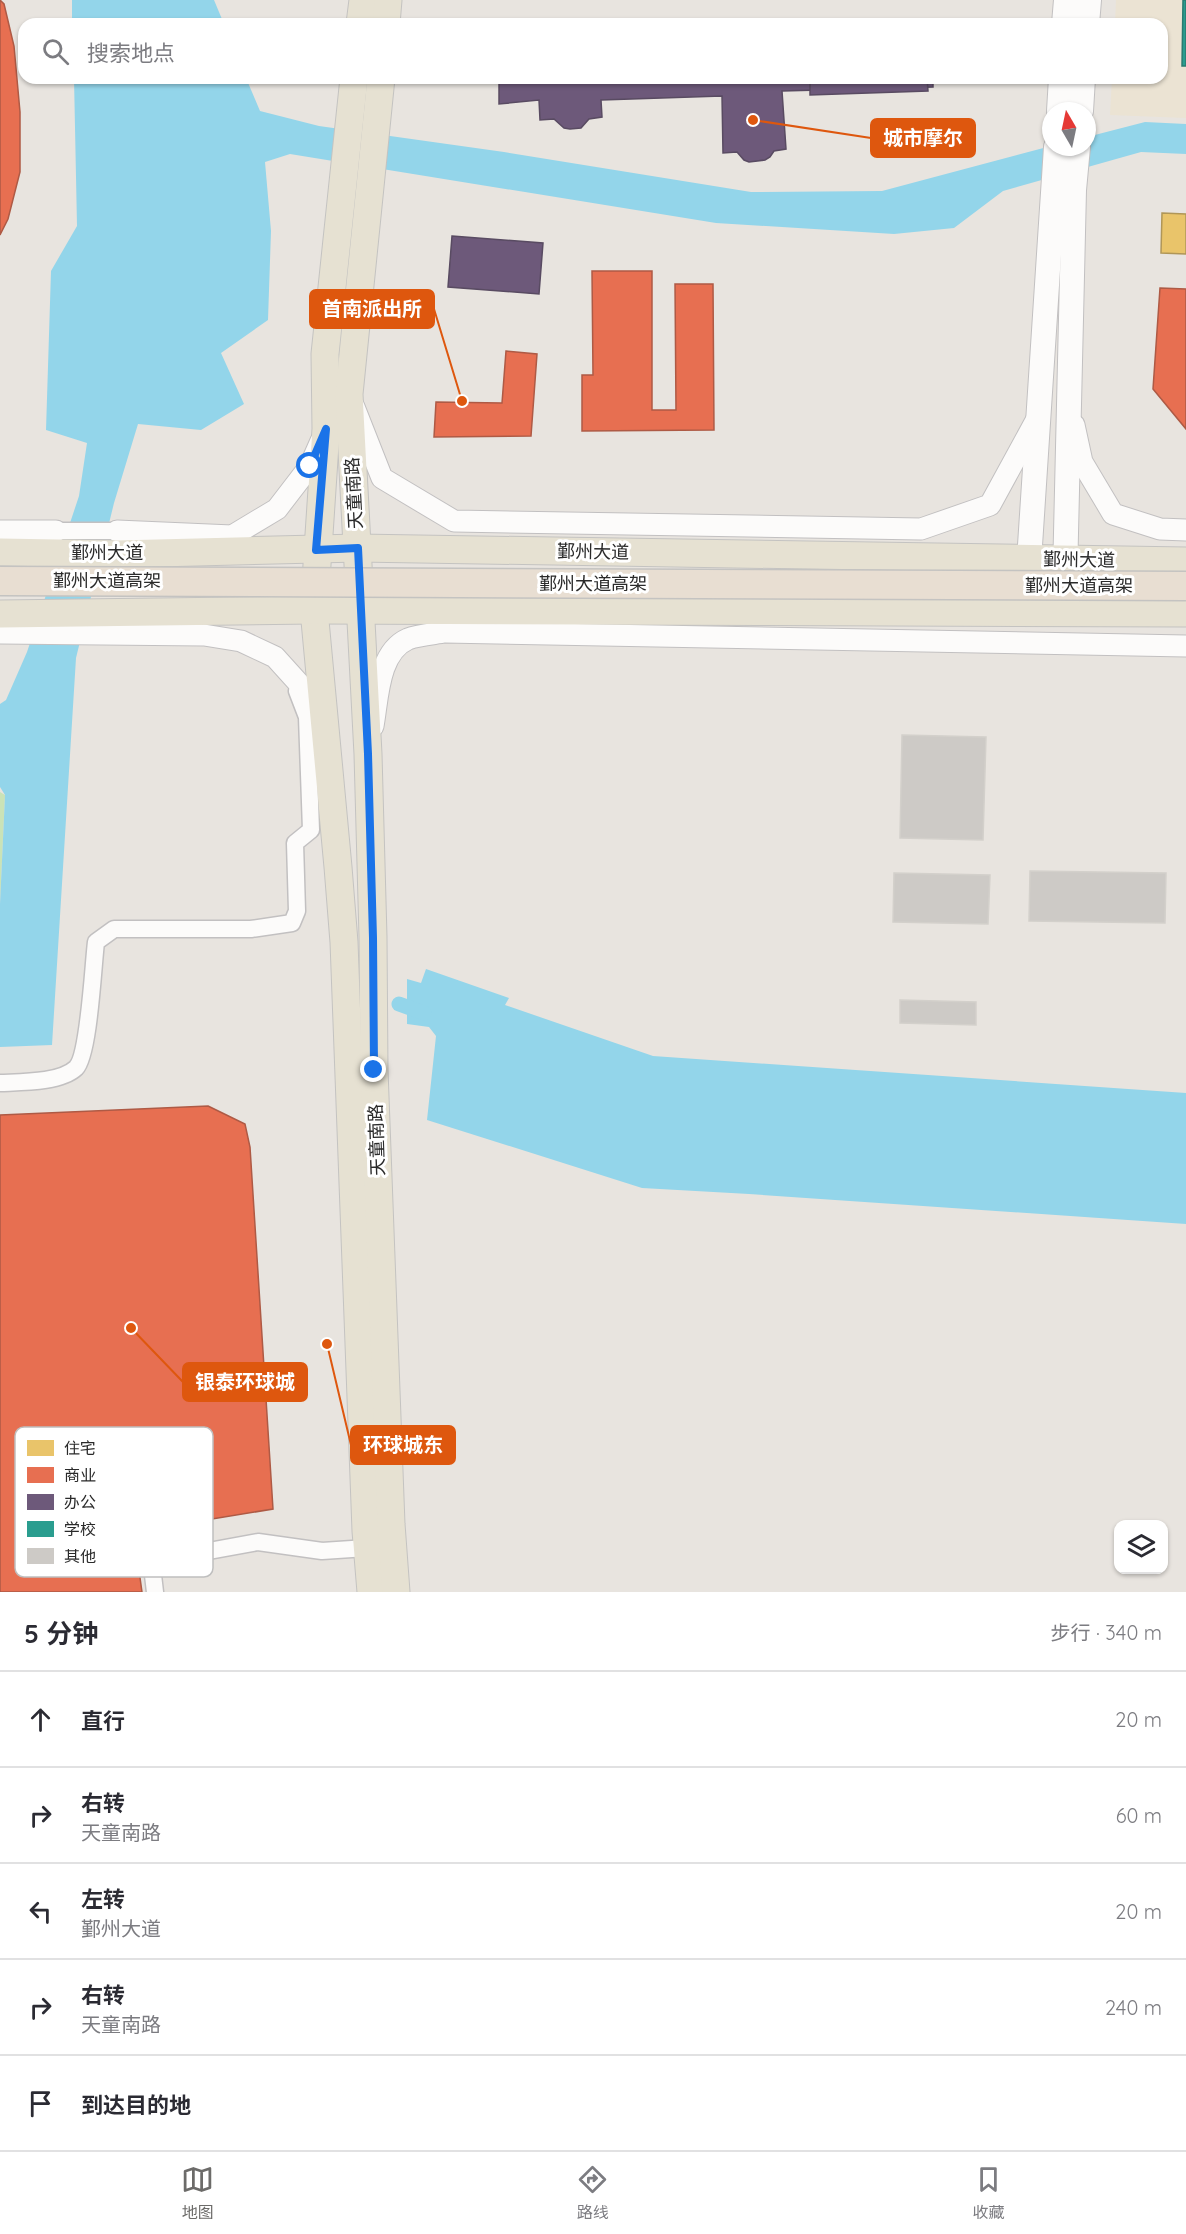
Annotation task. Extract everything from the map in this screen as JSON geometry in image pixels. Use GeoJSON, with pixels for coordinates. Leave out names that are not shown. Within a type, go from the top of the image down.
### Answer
{"type":"FeatureCollection","features":[{"type":"Feature","properties":{"kind":"highway","name":"鄞州大道高架"},"geometry":{"type":"LineString","coordinates":[[0,581],[1186,586]]}},
{"type":"Feature","properties":{"kind":"highway","name":"鄞州大道高架"},"geometry":{"type":"LineString","coordinates":[[12,615],[1186,602]]}},
{"type":"Feature","properties":{"kind":"main road"},"geometry":{"type":"LineString","coordinates":[[361,18],[363,0]]}},
{"type":"Feature","properties":{"kind":"main road"},"geometry":{"type":"LineString","coordinates":[[386,18],[388,0]]}},
{"type":"Feature","properties":{"kind":"main road"},"geometry":{"type":"LineString","coordinates":[[1064,18],[1066,0]]}},
{"type":"Feature","properties":{"kind":"main road"},"geometry":{"type":"LineString","coordinates":[[1088,18],[1089,0]]}},
{"type":"Feature","properties":{"kind":"main road","name":"天童南路"},"geometry":{"type":"LineString","coordinates":[[353,84],[326,354],[326,429],[316,550],[314,610],[344,942],[371,1592]]}},
{"type":"Feature","properties":{"kind":"main road","name":"天童南路"},"geometry":{"type":"LineString","coordinates":[[381,84],[349,394],[368,754],[374,1070],[391,1524],[396,1592]]}},
{"type":"Feature","properties":{"kind":"main road"},"geometry":{"type":"LineString","coordinates":[[1060,102],[1061,84]]}},
{"type":"Feature","properties":{"kind":"main road"},"geometry":{"type":"LineString","coordinates":[[1082,102],[1083,84]]}},
{"type":"Feature","properties":{"kind":"main road"},"geometry":{"type":"LineString","coordinates":[[1025,612],[1055,156]]}},
{"type":"Feature","properties":{"kind":"main road"},"geometry":{"type":"LineString","coordinates":[[1065,611],[1074,190],[1077,156]]}},
{"type":"Feature","properties":{"kind":"main road","name":"鄞州大道"},"geometry":{"type":"LineString","coordinates":[[0,552],[51,542],[316,550],[358,548],[1186,561]]}},
{"type":"Feature","properties":{"kind":"main road"},"geometry":{"type":"LineString","coordinates":[[12,615],[314,610],[1186,612]]}},
{"type":"Feature","properties":{"kind":"street"},"geometry":{"type":"LineString","coordinates":[[349,394],[382,477],[454,521],[921,529],[990,505],[1038,417]]}},
{"type":"Feature","properties":{"kind":"street"},"geometry":{"type":"LineString","coordinates":[[1070,401],[1082,462],[1113,514],[1160,529],[1186,530]]}},
{"type":"Feature","properties":{"kind":"street"},"geometry":{"type":"LineString","coordinates":[[117,543],[232,536],[277,509],[310,466],[326,429]]}},
{"type":"Feature","properties":{"kind":"street"},"geometry":{"type":"LineString","coordinates":[[0,531],[51,542]]}},
{"type":"Feature","properties":{"kind":"street"},"geometry":{"type":"LineString","coordinates":[[0,633],[12,615],[92,633],[204,635],[242,641],[275,657],[303,688],[324,723],[327,754]]}},
{"type":"Feature","properties":{"kind":"street"},"geometry":{"type":"LineString","coordinates":[[368,754],[382,676],[391,651],[408,639],[445,632],[1186,646]]}},
{"type":"Feature","properties":{"kind":"street"},"geometry":{"type":"LineString","coordinates":[[0,1083],[51,1080],[76,1068],[86,1045],[96,942],[114,929],[251,929],[292,923],[297,911],[295,843],[311,830],[307,717],[290,673]]}},
{"type":"Feature","properties":{"kind":"street"},"geometry":{"type":"LineString","coordinates":[[213,1550],[258,1542],[322,1551],[368,1548]]}},
{"type":"Feature","properties":{"kind":"street"},"geometry":{"type":"LineString","coordinates":[[153,1577],[155,1592]]}},
{"type":"Feature","properties":{"kind":"shaded area"},"geometry":{"type":"Polygon","coordinates":[[[1116,0],[1186,0],[1186,118],[1110,115],[1112,84],[1168,84],[1168,18],[1115,18],[1116,0]]]}},
{"type":"Feature","properties":{"kind":"green space"},"geometry":{"type":"Polygon","coordinates":[[[0,792],[5,795],[0,904],[0,792]]]}},
{"type":"Feature","properties":{"kind":"water"},"geometry":{"type":"Polygon","coordinates":[[[72,0],[214,0],[222,18],[72,18],[72,0]]]}},
{"type":"Feature","properties":{"kind":"water"},"geometry":{"type":"Polygon","coordinates":[[[74,84],[249,84],[260,111],[319,126],[504,152],[751,192],[882,191],[1042,148],[1042,156],[1096,156],[1096,135],[1145,122],[1186,124],[1186,154],[1141,152],[1003,191],[954,228],[894,234],[716,223],[290,154],[265,162],[271,231],[268,320],[221,353],[244,404],[201,430],[138,424],[114,503],[76,658],[52,1045],[0,1047],[0,904],[5,795],[0,787],[0,704],[6,700],[27,652],[79,496],[87,443],[46,430],[51,271],[77,226],[74,84]]]}},
{"type":"Feature","properties":{"kind":"water"},"geometry":{"type":"Polygon","coordinates":[[[426,969],[509,998],[505,1005],[653,1056],[1186,1093],[1186,1224],[642,1188],[427,1120],[436,1036],[429,1027],[407,1024],[407,979],[421,983],[426,969]]]}},
{"type":"Feature","properties":{"kind":"building: 住宅"},"geometry":{"type":"Polygon","coordinates":[[[1162,213],[1186,214],[1186,254],[1161,253],[1162,213]]]}},
{"type":"Feature","properties":{"kind":"building: 商业"},"geometry":{"type":"Polygon","coordinates":[[[0,0],[4,4],[14,46],[20,112],[20,172],[8,219],[0,235],[0,0]]]}},
{"type":"Feature","properties":{"kind":"building: 商业"},"geometry":{"type":"Polygon","coordinates":[[[592,271],[652,271],[652,410],[676,410],[675,284],[713,284],[714,430],[582,431],[582,375],[593,375],[592,271]]]}},
{"type":"Feature","properties":{"kind":"building: 商业"},"geometry":{"type":"Polygon","coordinates":[[[1160,288],[1186,289],[1186,429],[1153,389],[1160,288]]]}},
{"type":"Feature","properties":{"kind":"building: 商业"},"geometry":{"type":"Polygon","coordinates":[[[506,351],[537,354],[531,436],[434,437],[436,402],[502,403],[506,351]]]}},
{"type":"Feature","properties":{"kind":"building: 商业"},"geometry":{"type":"Polygon","coordinates":[[[208,1106],[245,1124],[250,1147],[273,1509],[213,1519],[213,1427],[15,1427],[15,1577],[140,1577],[142,1592],[0,1592],[0,1115],[208,1106]]]}},
{"type":"Feature","properties":{"kind":"building: 办公"},"geometry":{"type":"Polygon","coordinates":[[[499,84],[933,84],[933,87],[782,91],[786,149],[774,151],[765,160],[749,162],[737,152],[723,153],[722,96],[601,100],[602,117],[589,119],[581,128],[570,129],[564,128],[554,119],[540,120],[539,100],[499,104],[499,84]]]}},
{"type":"Feature","properties":{"kind":"building: 办公"},"geometry":{"type":"Polygon","coordinates":[[[810,84],[927,84],[928,91],[810,95],[810,84]]]}},
{"type":"Feature","properties":{"kind":"building: 办公"},"geometry":{"type":"Polygon","coordinates":[[[452,236],[543,243],[539,294],[448,287],[452,236]]]}},
{"type":"Feature","properties":{"kind":"building: 学校"},"geometry":{"type":"Polygon","coordinates":[[[1183,0],[1186,0],[1186,66],[1182,66],[1183,0]]]}},
{"type":"Feature","properties":{"kind":"building: 其他"},"geometry":{"type":"Polygon","coordinates":[[[902,735],[986,737],[983,840],[900,838],[902,735]]]}},
{"type":"Feature","properties":{"kind":"building: 其他"},"geometry":{"type":"Polygon","coordinates":[[[1030,871],[1166,873],[1165,923],[1029,921],[1030,871]]]}},
{"type":"Feature","properties":{"kind":"building: 其他"},"geometry":{"type":"Polygon","coordinates":[[[894,873],[990,875],[988,924],[893,922],[894,873]]]}},
{"type":"Feature","properties":{"kind":"building: 其他"},"geometry":{"type":"Polygon","coordinates":[[[900,1000],[976,1002],[976,1025],[900,1023],[900,1000]]]}},
{"type":"Feature","properties":{"kind":"waterway"},"geometry":{"type":"LineString","coordinates":[[399,1004],[424,1013]]}},
{"type":"Feature","properties":{"kind":"place","name":"城市摩尔"},"geometry":{"type":"Point","coordinates":[753,120]}},
{"type":"Feature","properties":{"kind":"place","name":"首南派出所"},"geometry":{"type":"Point","coordinates":[462,401]}},
{"type":"Feature","properties":{"kind":"place","name":"银泰环球城"},"geometry":{"type":"Point","coordinates":[131,1328]}},
{"type":"Feature","properties":{"kind":"place","name":"环球城东"},"geometry":{"type":"Point","coordinates":[327,1344]}},
{"type":"Feature","properties":{"kind":"route"},"geometry":{"type":"LineString","coordinates":[[310,466],[326,429],[316,550],[358,548],[368,754],[374,1070]]}}]}
